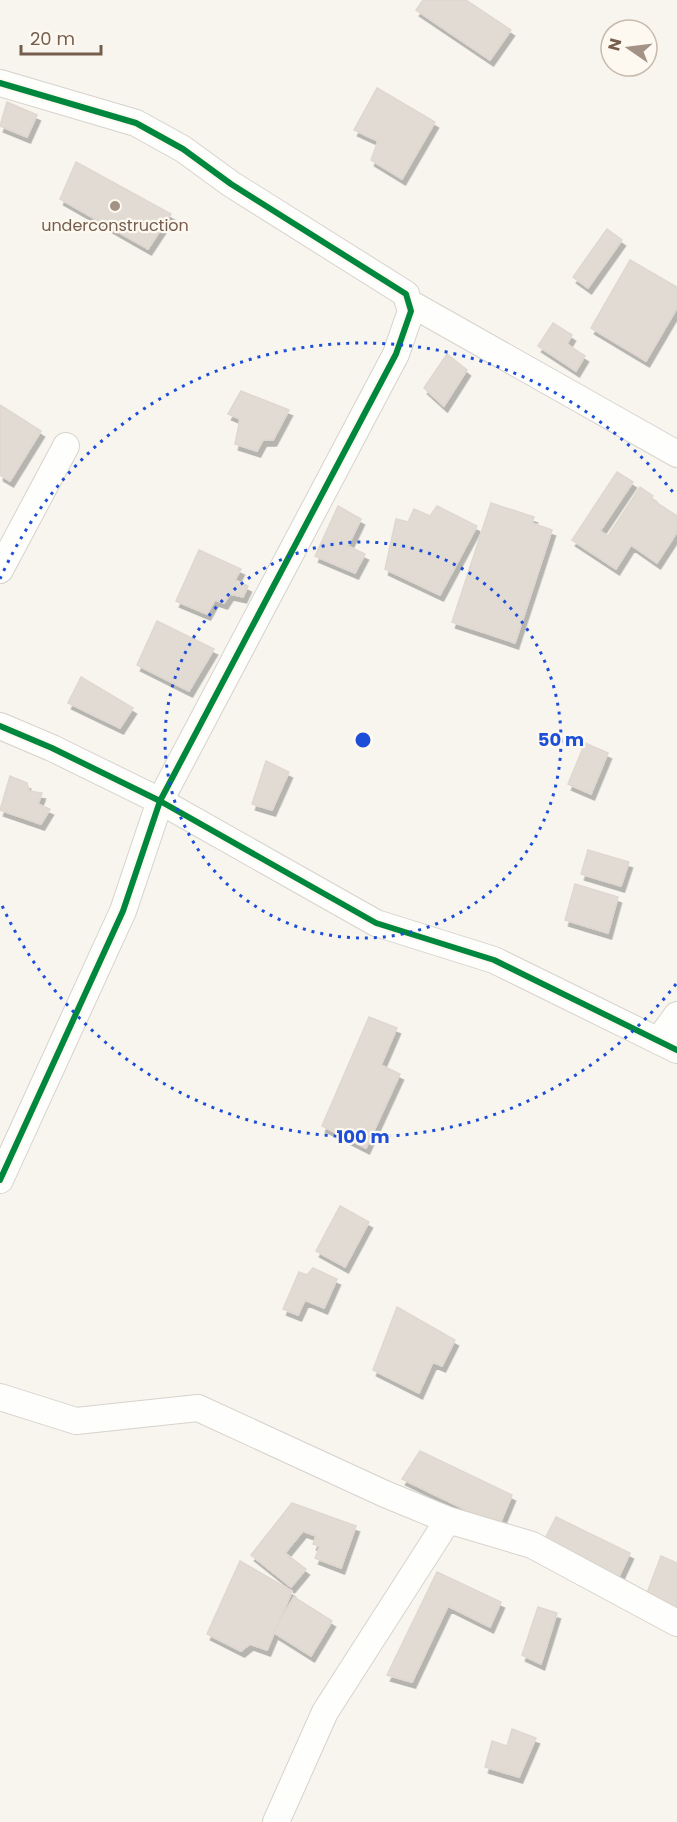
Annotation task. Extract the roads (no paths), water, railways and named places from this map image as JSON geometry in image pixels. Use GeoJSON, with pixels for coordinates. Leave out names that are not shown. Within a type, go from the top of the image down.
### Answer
{"type":"FeatureCollection","features":[{"type":"Feature","properties":{"kind":"street"},"geometry":{"type":"LineString","coordinates":[[0,83],[136,123],[183,149],[231,184],[406,294],[411,311],[396,354],[160,801],[123,911],[0,1180]]}},
{"type":"Feature","properties":{"kind":"street"},"geometry":{"type":"LineString","coordinates":[[408,302],[677,454]]}},
{"type":"Feature","properties":{"kind":"street"},"geometry":{"type":"LineString","coordinates":[[0,570],[66,446]]}},
{"type":"Feature","properties":{"kind":"street"},"geometry":{"type":"LineString","coordinates":[[0,726],[52,748],[160,801],[376,923],[494,960],[667,1045],[677,1016]]}},
{"type":"Feature","properties":{"kind":"street"},"geometry":{"type":"LineString","coordinates":[[0,1397],[76,1421],[198,1408],[385,1494],[448,1520],[532,1545],[677,1623]]}},
{"type":"Feature","properties":{"kind":"street"},"geometry":{"type":"LineString","coordinates":[[276,1822],[325,1712],[448,1520]]}},
{"type":"Feature","properties":{"kind":"place","name":"underconstruction"},"geometry":{"type":"Point","coordinates":[115,206]}}]}
